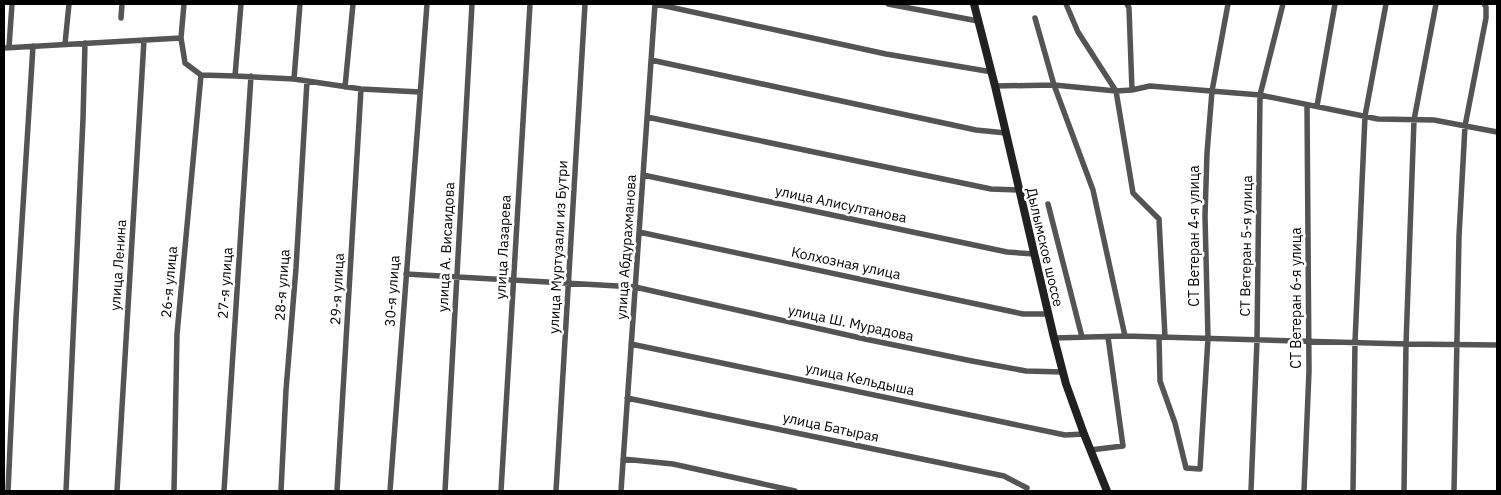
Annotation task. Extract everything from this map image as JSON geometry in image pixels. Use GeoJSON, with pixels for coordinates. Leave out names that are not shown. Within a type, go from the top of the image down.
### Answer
{"type":"FeatureCollection","features":[{"type":"Feature","properties":{"kind":"main road","name":"Дылымское шоссе"},"geometry":{"type":"LineString","coordinates":[[974,4],[992,72],[1063,372],[1084,434],[1107,491]]}},
{"type":"Feature","properties":{"kind":"street"},"geometry":{"type":"LineString","coordinates":[[12,4],[6,47],[181,38]]}},
{"type":"Feature","properties":{"kind":"street"},"geometry":{"type":"LineString","coordinates":[[65,44],[69,4]]}},
{"type":"Feature","properties":{"kind":"street"},"geometry":{"type":"LineString","coordinates":[[121,18],[122,4]]}},
{"type":"Feature","properties":{"kind":"street"},"geometry":{"type":"LineString","coordinates":[[184,4],[181,38],[185,63],[201,75],[294,79],[361,89],[420,92]]}},
{"type":"Feature","properties":{"kind":"street"},"geometry":{"type":"LineString","coordinates":[[235,76],[241,4]]}},
{"type":"Feature","properties":{"kind":"street"},"geometry":{"type":"LineString","coordinates":[[294,79],[300,4]]}},
{"type":"Feature","properties":{"kind":"street"},"geometry":{"type":"LineString","coordinates":[[346,87],[353,4]]}},
{"type":"Feature","properties":{"kind":"street","name":"30-я улица"},"geometry":{"type":"LineString","coordinates":[[390,491],[427,4]]}},
{"type":"Feature","properties":{"kind":"street","name":"улица А. Висаидова"},"geometry":{"type":"LineString","coordinates":[[445,491],[472,4]]}},
{"type":"Feature","properties":{"kind":"street","name":"улица Лазарева"},"geometry":{"type":"LineString","coordinates":[[501,491],[530,4]]}},
{"type":"Feature","properties":{"kind":"street","name":"улица Муртузали из Бутри"},"geometry":{"type":"LineString","coordinates":[[556,491],[585,4]]}},
{"type":"Feature","properties":{"kind":"street"},"geometry":{"type":"LineString","coordinates":[[656,4],[886,54],[992,72]]}},
{"type":"Feature","properties":{"kind":"street","name":"улица Абдурахманова"},"geometry":{"type":"LineString","coordinates":[[621,491],[656,4]]}},
{"type":"Feature","properties":{"kind":"street"},"geometry":{"type":"LineString","coordinates":[[888,4],[978,21]]}},
{"type":"Feature","properties":{"kind":"street"},"geometry":{"type":"LineString","coordinates":[[1066,4],[1078,32],[1116,91],[1133,193],[1159,219],[1162,337]]}},
{"type":"Feature","properties":{"kind":"street"},"geometry":{"type":"LineString","coordinates":[[1127,4],[1129,8],[1132,90]]}},
{"type":"Feature","properties":{"kind":"street","name":"СТ Ветеран 4-я улица"},"geometry":{"type":"LineString","coordinates":[[1162,337],[1160,381],[1175,423],[1186,468],[1200,469],[1208,338],[1205,216],[1207,153],[1212,91],[1228,4]]}},
{"type":"Feature","properties":{"kind":"street","name":"СТ Ветеран 5-я улица"},"geometry":{"type":"LineString","coordinates":[[1251,491],[1257,340],[1260,95],[1283,4]]}},
{"type":"Feature","properties":{"kind":"street"},"geometry":{"type":"LineString","coordinates":[[1317,106],[1335,4]]}},
{"type":"Feature","properties":{"kind":"street"},"geometry":{"type":"LineString","coordinates":[[1353,491],[1355,342],[1365,116],[1386,4]]}},
{"type":"Feature","properties":{"kind":"street"},"geometry":{"type":"LineString","coordinates":[[1404,491],[1406,344],[1414,120],[1436,4]]}},
{"type":"Feature","properties":{"kind":"street"},"geometry":{"type":"LineString","coordinates":[[1454,491],[1459,236],[1466,126],[1486,18],[1486,7],[1484,4]]}},
{"type":"Feature","properties":{"kind":"street"},"geometry":{"type":"LineString","coordinates":[[1035,18],[1054,85],[1092,190],[1125,336]]}},
{"type":"Feature","properties":{"kind":"street","name":"улица Ленина"},"geometry":{"type":"LineString","coordinates":[[117,491],[144,40]]}},
{"type":"Feature","properties":{"kind":"street"},"geometry":{"type":"LineString","coordinates":[[66,491],[85,43]]}},
{"type":"Feature","properties":{"kind":"street"},"geometry":{"type":"LineString","coordinates":[[8,491],[16,318],[33,46]]}},
{"type":"Feature","properties":{"kind":"street"},"geometry":{"type":"LineString","coordinates":[[651,60],[976,130],[1006,133]]}},
{"type":"Feature","properties":{"kind":"street","name":"26-я улица"},"geometry":{"type":"LineString","coordinates":[[174,491],[177,334],[201,75]]}},
{"type":"Feature","properties":{"kind":"street","name":"27-я улица"},"geometry":{"type":"LineString","coordinates":[[224,491],[251,76]]}},
{"type":"Feature","properties":{"kind":"street","name":"28-я улица"},"geometry":{"type":"LineString","coordinates":[[281,491],[307,81]]}},
{"type":"Feature","properties":{"kind":"street"},"geometry":{"type":"LineString","coordinates":[[995,86],[1054,85],[1116,91],[1150,86],[1260,95],[1378,119],[1434,120],[1497,132]]}},
{"type":"Feature","properties":{"kind":"street","name":"29-я улица"},"geometry":{"type":"LineString","coordinates":[[337,491],[361,89]]}},
{"type":"Feature","properties":{"kind":"street","name":"СТ Ветеран 6-я улица"},"geometry":{"type":"LineString","coordinates":[[1304,491],[1309,371],[1307,105]]}},
{"type":"Feature","properties":{"kind":"street"},"geometry":{"type":"LineString","coordinates":[[647,116],[991,188],[1019,190]]}},
{"type":"Feature","properties":{"kind":"street","name":"улица Алисултанова"},"geometry":{"type":"LineString","coordinates":[[643,175],[1007,252],[1034,254]]}},
{"type":"Feature","properties":{"kind":"street"},"geometry":{"type":"LineString","coordinates":[[1048,204],[1082,337]]}},
{"type":"Feature","properties":{"kind":"street","name":"Колхозная улица"},"geometry":{"type":"LineString","coordinates":[[639,232],[1023,314],[1048,314]]}},
{"type":"Feature","properties":{"kind":"street","name":"улица Ш. Мурадова"},"geometry":{"type":"LineString","coordinates":[[406,274],[635,287],[972,361],[1026,371],[1063,372]]}},
{"type":"Feature","properties":{"kind":"street"},"geometry":{"type":"LineString","coordinates":[[1054,338],[1125,336],[1497,345]]}},
{"type":"Feature","properties":{"kind":"street"},"geometry":{"type":"LineString","coordinates":[[1090,450],[1123,446],[1108,337]]}},
{"type":"Feature","properties":{"kind":"street","name":"улица Кельдыша"},"geometry":{"type":"LineString","coordinates":[[631,344],[1065,435],[1084,434]]}},
{"type":"Feature","properties":{"kind":"street","name":"улица Батырая"},"geometry":{"type":"LineString","coordinates":[[628,398],[1004,476],[1024,490]]}},
{"type":"Feature","properties":{"kind":"street"},"geometry":{"type":"LineString","coordinates":[[623,459],[673,464],[795,491]]}}]}
